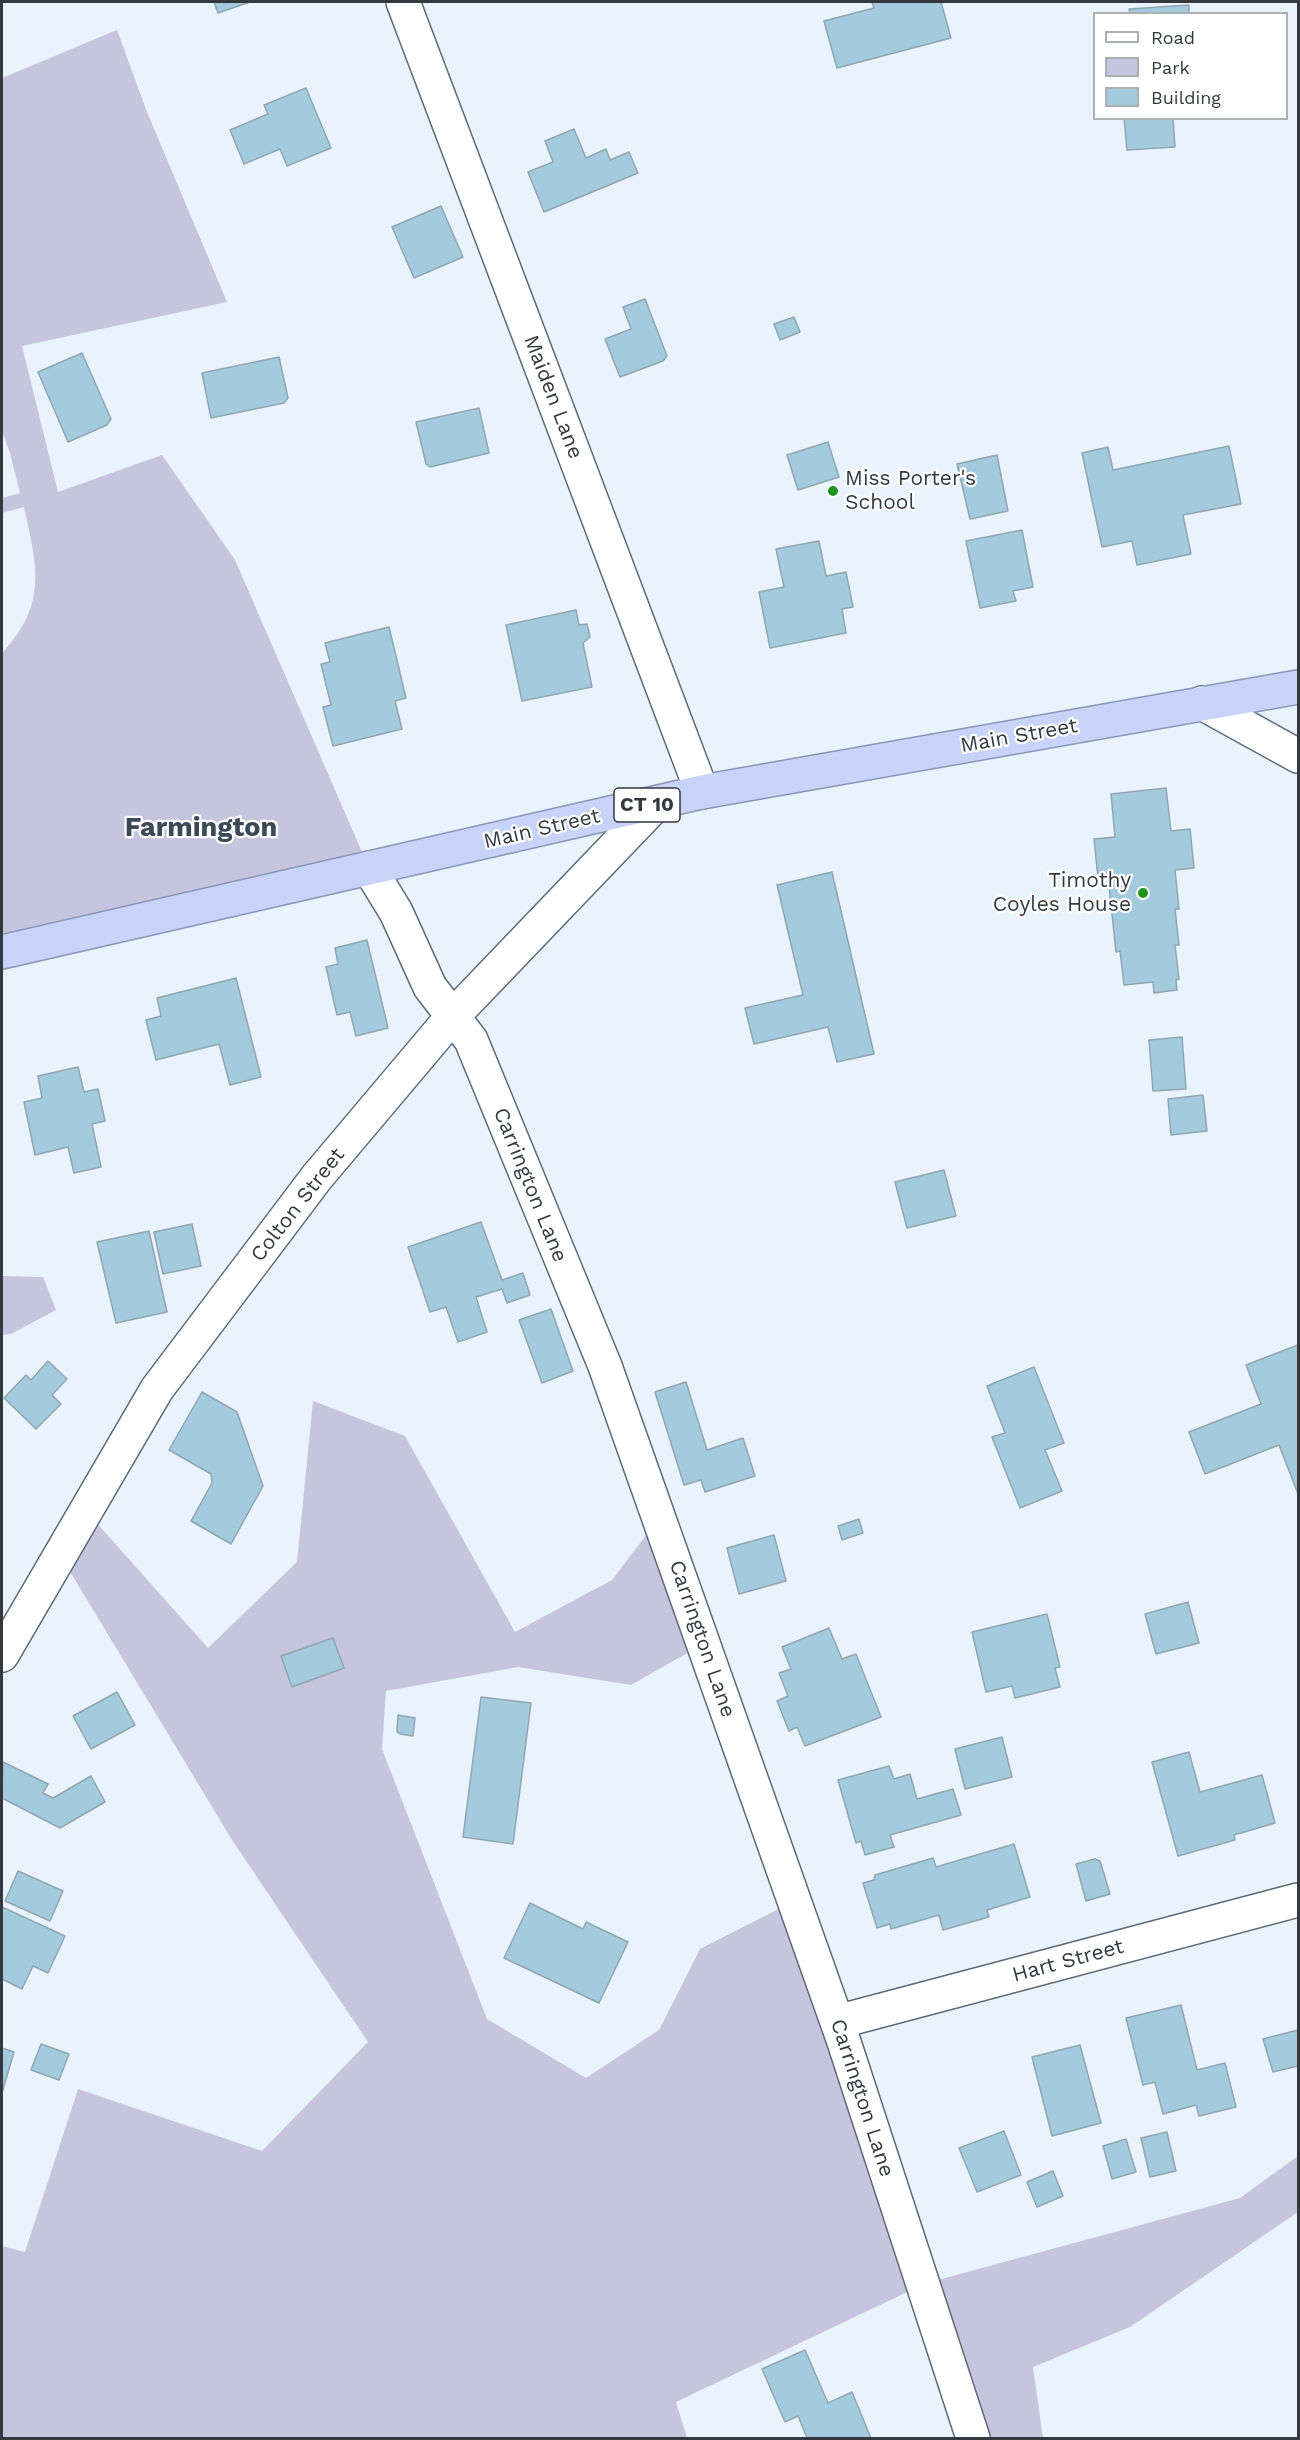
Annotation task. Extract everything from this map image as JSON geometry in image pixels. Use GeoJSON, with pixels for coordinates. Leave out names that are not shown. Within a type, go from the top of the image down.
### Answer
{"type":"FeatureCollection","features":[{"type":"Feature","properties":{"kind":"highway","name":"Main Street"},"geometry":{"type":"LineString","coordinates":[[2,952],[702,792],[1299,687]]}},
{"type":"Feature","properties":{"kind":"street","name":"Maiden Lane"},"geometry":{"type":"LineString","coordinates":[[403,2],[702,792]]}},
{"type":"Feature","properties":{"kind":"street"},"geometry":{"type":"LineString","coordinates":[[1202,703],[1299,756]]}},
{"type":"Feature","properties":{"kind":"street","name":"Colton Street"},"geometry":{"type":"LineString","coordinates":[[2,1655],[157,1389],[317,1177],[452,1017],[657,802]]}},
{"type":"Feature","properties":{"kind":"street","name":"Carrington Lane"},"geometry":{"type":"LineString","coordinates":[[369,868],[396,912],[430,987],[471,1040],[605,1366],[837,2022],[973,2439]]}},
{"type":"Feature","properties":{"kind":"street","name":"Hart Street"},"geometry":{"type":"LineString","coordinates":[[837,2022],[1299,1900]]}},
{"type":"Feature","properties":{"kind":"green space"},"geometry":{"type":"Polygon","coordinates":[[[117,30],[147,112],[227,302],[22,346],[58,492],[162,455],[235,560],[369,868],[2,952],[2,653],[27,618],[33,601],[35,567],[24,507],[2,513],[2,498],[20,493],[2,431],[2,78],[117,30]]]}},
{"type":"Feature","properties":{"kind":"green space"},"geometry":{"type":"Polygon","coordinates":[[[2,1276],[43,1277],[56,1310],[11,1334],[2,1335],[2,1276]]]}},
{"type":"Feature","properties":{"kind":"green space"},"geometry":{"type":"Polygon","coordinates":[[[313,1401],[405,1436],[515,1632],[612,1580],[659,1518],[703,1644],[631,1685],[518,1667],[386,1691],[382,1749],[487,2019],[586,2078],[659,2030],[700,1949],[794,1901],[923,2284],[1240,2198],[1298,2156],[1298,2212],[1130,2327],[1033,2367],[1043,2438],[973,2438],[922,2285],[676,2402],[687,2438],[2,2438],[2,2246],[25,2252],[78,2089],[262,2151],[368,2042],[232,1840],[60,1555],[86,1511],[208,1648],[297,1562],[313,1401]]]}},
{"type":"Feature","properties":{"kind":"building"},"geometry":{"type":"Polygon","coordinates":[[[214,2],[250,2],[218,13],[214,2]]]}},
{"type":"Feature","properties":{"kind":"building"},"geometry":{"type":"Polygon","coordinates":[[[872,2],[941,2],[951,38],[837,68],[824,21],[874,8],[872,2]]]}},
{"type":"Feature","properties":{"kind":"building"},"geometry":{"type":"Polygon","coordinates":[[[1189,5],[1189,12],[1130,12],[1129,9],[1189,5]]]}},
{"type":"Feature","properties":{"kind":"building"},"geometry":{"type":"Polygon","coordinates":[[[306,88],[331,148],[287,166],[280,149],[244,164],[230,130],[268,114],[264,105],[306,88]]]}},
{"type":"Feature","properties":{"kind":"building"},"geometry":{"type":"Polygon","coordinates":[[[1124,120],[1173,120],[1175,147],[1127,150],[1124,120]]]}},
{"type":"Feature","properties":{"kind":"building"},"geometry":{"type":"Polygon","coordinates":[[[574,129],[586,158],[606,149],[610,160],[629,152],[638,173],[544,212],[528,172],[553,162],[545,141],[574,129]]]}},
{"type":"Feature","properties":{"kind":"building"},"geometry":{"type":"Polygon","coordinates":[[[441,206],[463,257],[414,278],[392,227],[441,206]]]}},
{"type":"Feature","properties":{"kind":"building"},"geometry":{"type":"Polygon","coordinates":[[[645,299],[667,356],[663,361],[620,377],[605,339],[631,329],[623,307],[645,299]]]}},
{"type":"Feature","properties":{"kind":"building"},"geometry":{"type":"Polygon","coordinates":[[[794,317],[800,332],[780,340],[774,324],[794,317]]]}},
{"type":"Feature","properties":{"kind":"building"},"geometry":{"type":"Polygon","coordinates":[[[82,353],[111,419],[107,425],[68,442],[38,372],[82,353]]]}},
{"type":"Feature","properties":{"kind":"building"},"geometry":{"type":"Polygon","coordinates":[[[279,357],[288,398],[284,403],[211,418],[202,373],[279,357]]]}},
{"type":"Feature","properties":{"kind":"building"},"geometry":{"type":"Polygon","coordinates":[[[479,408],[489,453],[430,467],[426,464],[416,422],[479,408]]]}},
{"type":"Feature","properties":{"kind":"building"},"geometry":{"type":"Polygon","coordinates":[[[828,442],[839,477],[798,490],[787,455],[828,442]]]}},
{"type":"Feature","properties":{"kind":"building"},"geometry":{"type":"Polygon","coordinates":[[[1229,446],[1241,504],[1183,515],[1191,554],[1137,565],[1132,541],[1102,547],[1082,453],[1108,447],[1113,470],[1229,446]]]}},
{"type":"Feature","properties":{"kind":"building"},"geometry":{"type":"Polygon","coordinates":[[[997,455],[1008,511],[970,519],[957,464],[997,455]]]}},
{"type":"Feature","properties":{"kind":"building"},"geometry":{"type":"Polygon","coordinates":[[[1022,530],[1033,587],[1013,591],[1016,601],[980,608],[966,541],[1022,530]]]}},
{"type":"Feature","properties":{"kind":"building"},"geometry":{"type":"Polygon","coordinates":[[[819,541],[826,576],[846,572],[853,607],[842,609],[846,633],[770,648],[759,592],[784,587],[776,549],[819,541]]]}},
{"type":"Feature","properties":{"kind":"building"},"geometry":{"type":"Polygon","coordinates":[[[576,610],[579,625],[587,624],[590,637],[583,643],[592,687],[522,701],[506,625],[576,610]]]}},
{"type":"Feature","properties":{"kind":"building"},"geometry":{"type":"Polygon","coordinates":[[[389,627],[406,698],[395,701],[402,729],[333,746],[323,707],[331,705],[321,664],[330,662],[325,643],[389,627]]]}},
{"type":"Feature","properties":{"kind":"building","name":"Timothy Coyles House"},"geometry":{"type":"Polygon","coordinates":[[[1166,788],[1171,831],[1190,829],[1194,868],[1175,870],[1179,909],[1175,909],[1179,945],[1175,945],[1179,979],[1176,980],[1177,990],[1154,993],[1153,982],[1124,985],[1120,951],[1116,952],[1108,877],[1098,878],[1094,839],[1115,837],[1111,794],[1166,788]]]}},
{"type":"Feature","properties":{"kind":"building"},"geometry":{"type":"Polygon","coordinates":[[[832,872],[874,1054],[837,1062],[828,1027],[754,1044],[745,1008],[803,995],[777,885],[832,872]]]}},
{"type":"Feature","properties":{"kind":"building"},"geometry":{"type":"Polygon","coordinates":[[[367,940],[388,1028],[356,1036],[350,1012],[337,1015],[326,967],[338,964],[335,948],[367,940]]]}},
{"type":"Feature","properties":{"kind":"building"},"geometry":{"type":"Polygon","coordinates":[[[236,978],[261,1077],[230,1085],[219,1044],[156,1060],[146,1020],[161,1016],[157,998],[236,978]]]}},
{"type":"Feature","properties":{"kind":"building"},"geometry":{"type":"Polygon","coordinates":[[[1182,1037],[1186,1089],[1153,1091],[1149,1040],[1182,1037]]]}},
{"type":"Feature","properties":{"kind":"building"},"geometry":{"type":"Polygon","coordinates":[[[78,1067],[84,1092],[98,1089],[105,1121],[92,1124],[101,1167],[74,1173],[68,1147],[35,1155],[24,1102],[42,1098],[38,1076],[78,1067]]]}},
{"type":"Feature","properties":{"kind":"building"},"geometry":{"type":"Polygon","coordinates":[[[1203,1095],[1207,1131],[1171,1135],[1168,1099],[1203,1095]]]}},
{"type":"Feature","properties":{"kind":"building"},"geometry":{"type":"Polygon","coordinates":[[[944,1170],[956,1216],[907,1228],[895,1182],[944,1170]]]}},
{"type":"Feature","properties":{"kind":"building"},"geometry":{"type":"Polygon","coordinates":[[[481,1222],[502,1280],[523,1273],[530,1295],[507,1303],[502,1289],[476,1297],[487,1332],[458,1342],[446,1307],[430,1312],[408,1247],[481,1222]]]}},
{"type":"Feature","properties":{"kind":"building"},"geometry":{"type":"Polygon","coordinates":[[[192,1224],[201,1266],[163,1274],[154,1232],[192,1224]]]}},
{"type":"Feature","properties":{"kind":"building"},"geometry":{"type":"Polygon","coordinates":[[[149,1231],[167,1312],[116,1323],[97,1242],[149,1231]]]}},
{"type":"Feature","properties":{"kind":"building"},"geometry":{"type":"Polygon","coordinates":[[[551,1309],[573,1371],[542,1383],[519,1320],[551,1309]]]}},
{"type":"Feature","properties":{"kind":"building"},"geometry":{"type":"Polygon","coordinates":[[[1298,1345],[1298,1494],[1279,1445],[1205,1474],[1189,1432],[1261,1404],[1246,1365],[1298,1345]]]}},
{"type":"Feature","properties":{"kind":"building"},"geometry":{"type":"Polygon","coordinates":[[[48,1361],[67,1379],[52,1395],[61,1404],[36,1429],[4,1398],[26,1375],[31,1380],[48,1361]]]}},
{"type":"Feature","properties":{"kind":"building"},"geometry":{"type":"Polygon","coordinates":[[[1034,1367],[1064,1443],[1045,1450],[1062,1491],[1020,1508],[992,1437],[1005,1433],[987,1386],[1034,1367]]]}},
{"type":"Feature","properties":{"kind":"building"},"geometry":{"type":"Polygon","coordinates":[[[686,1382],[707,1450],[743,1438],[755,1476],[705,1492],[701,1480],[684,1485],[655,1392],[686,1382]]]}},
{"type":"Feature","properties":{"kind":"building"},"geometry":{"type":"Polygon","coordinates":[[[202,1392],[237,1412],[263,1486],[231,1544],[191,1521],[212,1483],[211,1474],[169,1450],[202,1392]]]}},
{"type":"Feature","properties":{"kind":"building"},"geometry":{"type":"Polygon","coordinates":[[[859,1519],[863,1533],[842,1540],[838,1526],[859,1519]]]}},
{"type":"Feature","properties":{"kind":"building"},"geometry":{"type":"Polygon","coordinates":[[[774,1535],[786,1581],[739,1594],[727,1548],[774,1535]]]}},
{"type":"Feature","properties":{"kind":"building"},"geometry":{"type":"Polygon","coordinates":[[[1188,1602],[1199,1643],[1156,1654],[1145,1614],[1188,1602]]]}},
{"type":"Feature","properties":{"kind":"building"},"geometry":{"type":"Polygon","coordinates":[[[1047,1614],[1060,1667],[1055,1668],[1060,1687],[1015,1698],[1012,1686],[986,1692],[972,1632],[1047,1614]]]}},
{"type":"Feature","properties":{"kind":"building"},"geometry":{"type":"Polygon","coordinates":[[[829,1628],[842,1659],[856,1654],[881,1717],[805,1746],[797,1727],[789,1731],[777,1701],[788,1696],[779,1673],[791,1669],[782,1647],[829,1628]]]}},
{"type":"Feature","properties":{"kind":"building"},"geometry":{"type":"Polygon","coordinates":[[[333,1638],[344,1668],[292,1687],[281,1656],[333,1638]]]}},
{"type":"Feature","properties":{"kind":"building"},"geometry":{"type":"Polygon","coordinates":[[[117,1692],[135,1725],[91,1749],[73,1716],[117,1692]]]}},
{"type":"Feature","properties":{"kind":"building"},"geometry":{"type":"Polygon","coordinates":[[[481,1697],[531,1703],[513,1844],[463,1837],[481,1697]]]}},
{"type":"Feature","properties":{"kind":"building"},"geometry":{"type":"Polygon","coordinates":[[[398,1715],[415,1718],[413,1736],[397,1732],[398,1715]]]}},
{"type":"Feature","properties":{"kind":"building"},"geometry":{"type":"Polygon","coordinates":[[[1002,1737],[1012,1777],[965,1789],[955,1749],[1002,1737]]]}},
{"type":"Feature","properties":{"kind":"building"},"geometry":{"type":"Polygon","coordinates":[[[1189,1752],[1200,1792],[1262,1775],[1275,1823],[1234,1835],[1235,1840],[1178,1856],[1152,1762],[1189,1752]]]}},
{"type":"Feature","properties":{"kind":"building"},"geometry":{"type":"Polygon","coordinates":[[[3,1762],[48,1784],[43,1793],[53,1798],[91,1776],[105,1802],[60,1828],[2,1798],[3,1762]]]}},
{"type":"Feature","properties":{"kind":"building"},"geometry":{"type":"Polygon","coordinates":[[[889,1766],[894,1779],[910,1774],[917,1799],[953,1789],[961,1815],[890,1835],[894,1847],[865,1855],[861,1841],[856,1843],[838,1780],[889,1766]]]}},
{"type":"Feature","properties":{"kind":"building"},"geometry":{"type":"Polygon","coordinates":[[[1014,1844],[1030,1897],[987,1910],[989,1917],[943,1930],[939,1915],[891,1929],[890,1924],[877,1928],[863,1883],[874,1880],[875,1875],[933,1858],[936,1867],[1014,1844]]]}},
{"type":"Feature","properties":{"kind":"building"},"geometry":{"type":"Polygon","coordinates":[[[1095,1859],[1100,1861],[1110,1894],[1086,1901],[1076,1864],[1095,1859]]]}},
{"type":"Feature","properties":{"kind":"building"},"geometry":{"type":"Polygon","coordinates":[[[18,1871],[63,1891],[50,1921],[5,1901],[18,1871]]]}},
{"type":"Feature","properties":{"kind":"building"},"geometry":{"type":"Polygon","coordinates":[[[530,1903],[583,1929],[586,1922],[628,1942],[599,2003],[504,1958],[530,1903]]]}},
{"type":"Feature","properties":{"kind":"building"},"geometry":{"type":"Polygon","coordinates":[[[2,1907],[65,1936],[48,1973],[33,1966],[22,1989],[2,1979],[2,1907]]]}},
{"type":"Feature","properties":{"kind":"building"},"geometry":{"type":"Polygon","coordinates":[[[1181,2005],[1197,2070],[1225,2063],[1236,2107],[1199,2116],[1196,2105],[1163,2114],[1155,2082],[1143,2085],[1126,2018],[1181,2005]]]}},
{"type":"Feature","properties":{"kind":"building"},"geometry":{"type":"Polygon","coordinates":[[[1298,2030],[1298,2066],[1273,2072],[1263,2039],[1298,2030]]]}},
{"type":"Feature","properties":{"kind":"building"},"geometry":{"type":"Polygon","coordinates":[[[41,2044],[69,2054],[59,2080],[31,2070],[41,2044]]]}},
{"type":"Feature","properties":{"kind":"building"},"geometry":{"type":"Polygon","coordinates":[[[1080,2045],[1101,2123],[1052,2136],[1032,2057],[1080,2045]]]}},
{"type":"Feature","properties":{"kind":"building"},"geometry":{"type":"Polygon","coordinates":[[[2,2048],[14,2052],[2,2093],[2,2048]]]}},
{"type":"Feature","properties":{"kind":"building"},"geometry":{"type":"Polygon","coordinates":[[[1004,2131],[1021,2175],[977,2192],[959,2148],[1004,2131]]]}},
{"type":"Feature","properties":{"kind":"building"},"geometry":{"type":"Polygon","coordinates":[[[1167,2132],[1176,2171],[1150,2177],[1141,2138],[1167,2132]]]}},
{"type":"Feature","properties":{"kind":"building"},"geometry":{"type":"Polygon","coordinates":[[[1126,2139],[1136,2172],[1112,2179],[1103,2146],[1126,2139]]]}},
{"type":"Feature","properties":{"kind":"building"},"geometry":{"type":"Polygon","coordinates":[[[1053,2171],[1063,2196],[1037,2207],[1027,2182],[1053,2171]]]}},
{"type":"Feature","properties":{"kind":"building"},"geometry":{"type":"Polygon","coordinates":[[[805,2350],[828,2403],[852,2392],[871,2438],[807,2438],[798,2416],[785,2422],[762,2369],[805,2350]]]}},
{"type":"Feature","properties":{"kind":"place","name":"Miss Porter's School"},"geometry":{"type":"Point","coordinates":[833,491]}},
{"type":"Feature","properties":{"kind":"place","name":"Timothy Coyles House"},"geometry":{"type":"Point","coordinates":[1143,893]}},
{"type":"Feature","properties":{"kind":"district","name":"Farmington"},"geometry":{"type":"Point","coordinates":[201,828]}}]}
